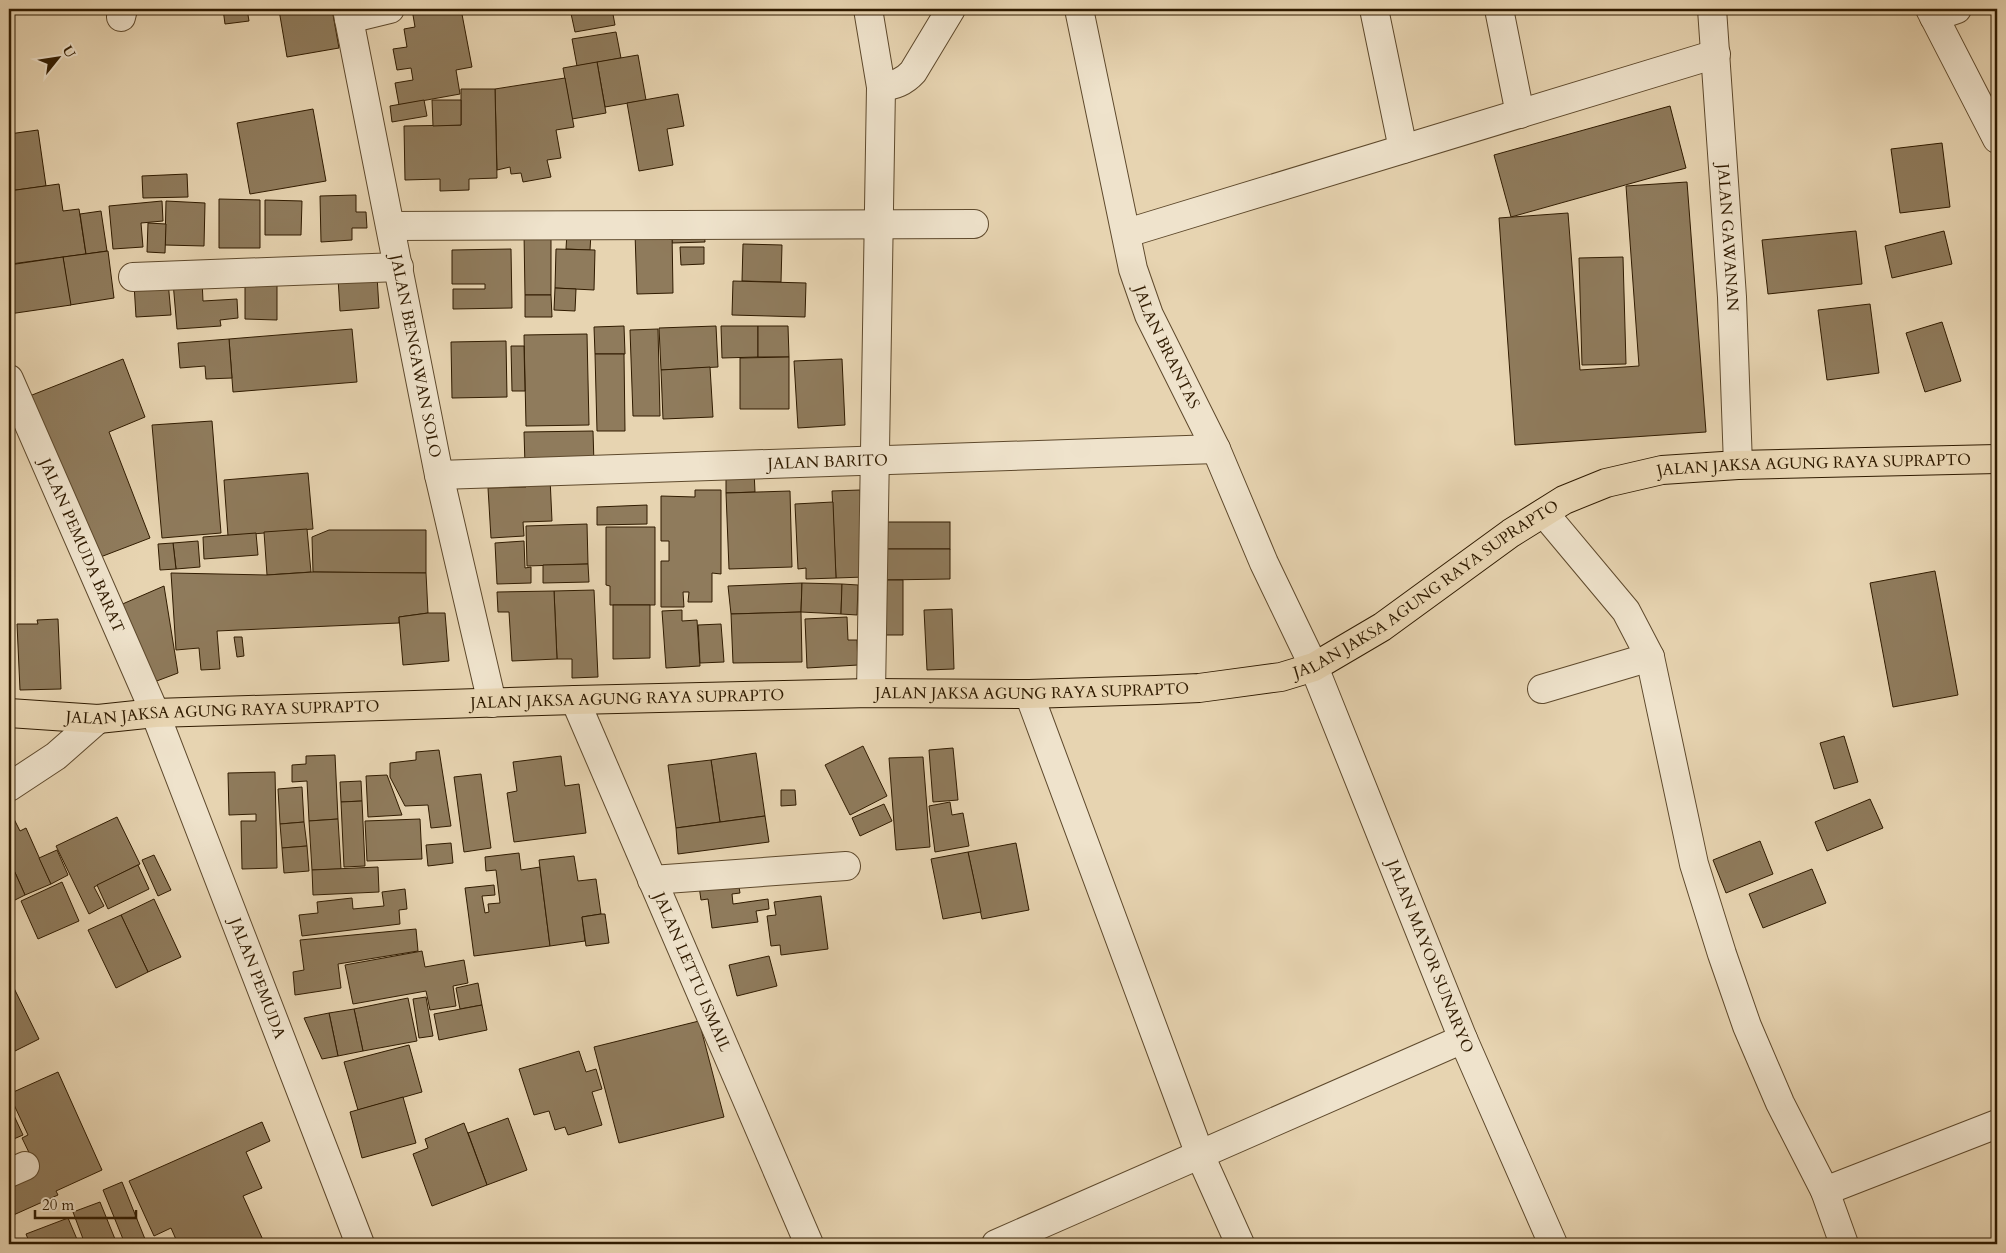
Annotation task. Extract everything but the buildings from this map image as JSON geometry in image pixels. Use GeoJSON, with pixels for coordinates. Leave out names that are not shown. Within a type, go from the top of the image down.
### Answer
{"type":"FeatureCollection","features":[{"type":"Feature","properties":{"kind":"main road","name":"JALAN JAKSA AGUNG RAYA SUPRAPTO"},"geometry":{"type":"LineString","coordinates":[[9,713],[98,719],[156,713],[492,702],[871,693],[1029,694],[1199,688],[1281,677],[1314,667],[1382,626],[1511,533],[1564,500],[1606,483],[1662,470],[1738,465],[1997,459]]}},
{"type":"Feature","properties":{"kind":"street"},"geometry":{"type":"LineString","coordinates":[[348,14],[390,9]]}},
{"type":"Feature","properties":{"kind":"street"},"geometry":{"type":"LineString","coordinates":[[868,9],[881,87],[871,693]]}},
{"type":"Feature","properties":{"kind":"street"},"geometry":{"type":"LineString","coordinates":[[881,87],[896,85],[914,72],[951,9]]}},
{"type":"Feature","properties":{"kind":"street","name":"JALAN BRANTAS"},"geometry":{"type":"LineString","coordinates":[[1079,9],[1133,269],[1150,315],[1216,449],[1264,563],[1314,667]]}},
{"type":"Feature","properties":{"kind":"street"},"geometry":{"type":"LineString","coordinates":[[1374,9],[1403,149]]}},
{"type":"Feature","properties":{"kind":"street"},"geometry":{"type":"LineString","coordinates":[[1499,9],[1520,114]]}},
{"type":"Feature","properties":{"kind":"street","name":"JALAN GAWANAN"},"geometry":{"type":"LineString","coordinates":[[1712,9],[1732,297],[1738,465]]}},
{"type":"Feature","properties":{"kind":"street"},"geometry":{"type":"LineString","coordinates":[[1940,11],[1997,139]]}},
{"type":"Feature","properties":{"kind":"street","name":"JALAN BENGAWAN SOLO"},"geometry":{"type":"LineString","coordinates":[[348,14],[440,475],[492,702]]}},
{"type":"Feature","properties":{"kind":"street"},"geometry":{"type":"LineString","coordinates":[[1127,233],[1716,54]]}},
{"type":"Feature","properties":{"kind":"street"},"geometry":{"type":"LineString","coordinates":[[391,226],[974,224]]}},
{"type":"Feature","properties":{"kind":"street"},"geometry":{"type":"LineString","coordinates":[[133,277],[399,267]]}},
{"type":"Feature","properties":{"kind":"street","name":"JALAN PEMUDA BARAT"},"geometry":{"type":"LineString","coordinates":[[9,379],[156,713]]}},
{"type":"Feature","properties":{"kind":"street","name":"JALAN BARITO"},"geometry":{"type":"LineString","coordinates":[[440,475],[1216,449]]}},
{"type":"Feature","properties":{"kind":"street"},"geometry":{"type":"LineString","coordinates":[[1544,513],[1626,611],[1650,657],[1694,864],[1722,954],[1747,1026],[1780,1104],[1825,1192],[1844,1244]]}},
{"type":"Feature","properties":{"kind":"street"},"geometry":{"type":"LineString","coordinates":[[1542,689],[1650,657]]}},
{"type":"Feature","properties":{"kind":"street","name":"JALAN MAYOR SUNARYO"},"geometry":{"type":"LineString","coordinates":[[1314,667],[1463,1040],[1553,1244]]}},
{"type":"Feature","properties":{"kind":"street"},"geometry":{"type":"LineString","coordinates":[[1029,694],[1200,1154],[1240,1244]]}},
{"type":"Feature","properties":{"kind":"street","name":"JALAN LETTU ISMAIL"},"geometry":{"type":"LineString","coordinates":[[575,700],[809,1244]]}},
{"type":"Feature","properties":{"kind":"street","name":"JALAN PEMUDA"},"geometry":{"type":"LineString","coordinates":[[156,713],[360,1244]]}},
{"type":"Feature","properties":{"kind":"street"},"geometry":{"type":"LineString","coordinates":[[9,787],[56,756],[98,719]]}},
{"type":"Feature","properties":{"kind":"street"},"geometry":{"type":"LineString","coordinates":[[652,880],[846,866]]}},
{"type":"Feature","properties":{"kind":"street"},"geometry":{"type":"LineString","coordinates":[[1002,1243],[1200,1154],[1463,1040]]}},
{"type":"Feature","properties":{"kind":"street"},"geometry":{"type":"LineString","coordinates":[[1825,1192],[1997,1124]]}}]}
